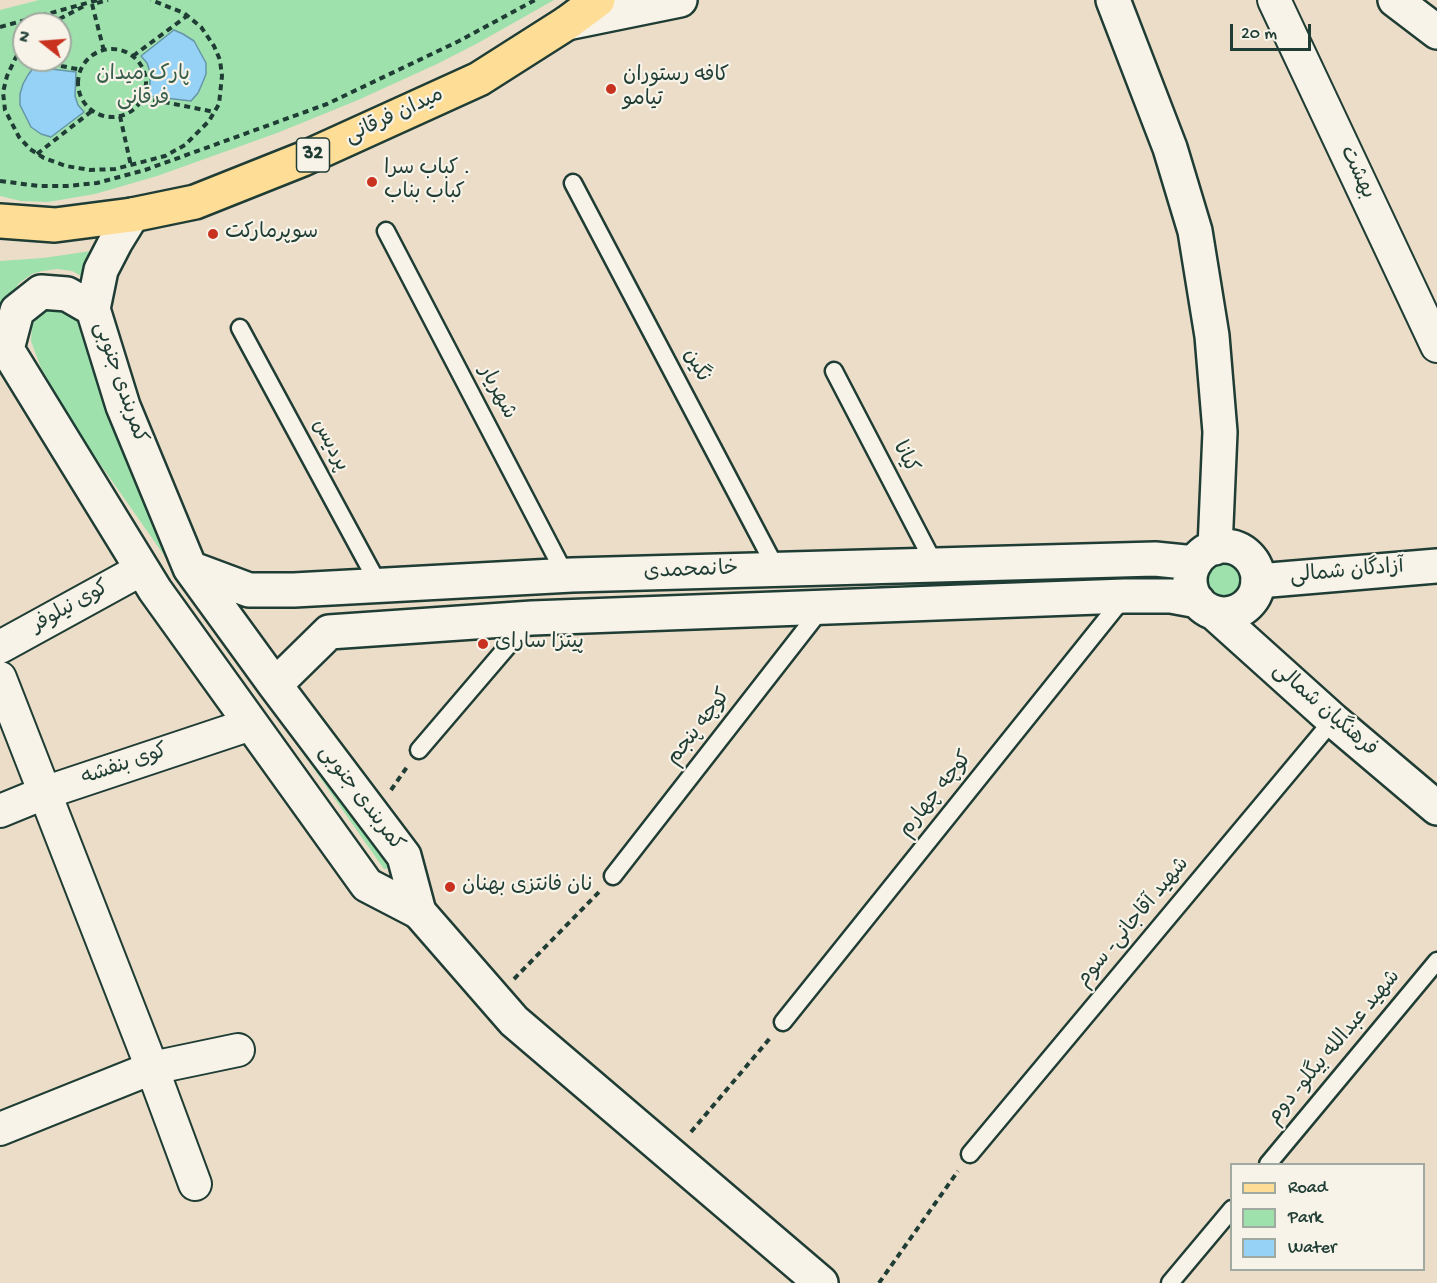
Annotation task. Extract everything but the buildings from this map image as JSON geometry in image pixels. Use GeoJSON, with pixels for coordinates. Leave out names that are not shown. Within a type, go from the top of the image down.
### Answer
{"type":"FeatureCollection","features":[{"type":"Feature","properties":{"kind":"main road","name":"میدان فرقانی"},"geometry":{"type":"LineString","coordinates":[[0,221],[55,225],[132,215],[195,202],[303,159],[479,79],[567,23],[597,0]]}},
{"type":"Feature","properties":{"kind":"main road"},"geometry":{"type":"LineString","coordinates":[[567,23],[680,0]]}},
{"type":"Feature","properties":{"kind":"main road"},"geometry":{"type":"LineString","coordinates":[[1094,0],[1146,84]]}},
{"type":"Feature","properties":{"kind":"main road"},"geometry":{"type":"LineString","coordinates":[[1113,0],[1170,148],[1195,231],[1212,336],[1220,432],[1205,555]]}},
{"type":"Feature","properties":{"kind":"main road"},"geometry":{"type":"LineString","coordinates":[[1395,0],[1437,32]]}},
{"type":"Feature","properties":{"kind":"main road","name":"کمربندی جنوبی"},"geometry":{"type":"LineString","coordinates":[[132,215],[101,270],[93,309],[123,406],[190,568],[404,856],[419,912]]}},
{"type":"Feature","properties":{"kind":"main road"},"geometry":{"type":"LineString","coordinates":[[3,343],[17,311],[41,292],[67,294],[93,309]]}},
{"type":"Feature","properties":{"kind":"main road","name":"کمربندی جنوبی"},"geometry":{"type":"LineString","coordinates":[[3,343],[142,569],[367,885],[419,912]]}},
{"type":"Feature","properties":{"kind":"main road"},"geometry":{"type":"LineString","coordinates":[[1226,546],[1245,554],[1252,561],[1258,581],[1251,602],[1242,609],[1222,614],[1205,607],[1191,582],[1191,572],[1205,555],[1226,546]]}},
{"type":"Feature","properties":{"kind":"main road","name":"خانمحمدی"},"geometry":{"type":"LineString","coordinates":[[190,568],[249,590],[294,590],[566,576],[1155,559],[1205,555]]}},
{"type":"Feature","properties":{"kind":"main road","name":"آزادگان شمالی"},"geometry":{"type":"LineString","coordinates":[[1258,581],[1437,566]]}},
{"type":"Feature","properties":{"kind":"main road"},"geometry":{"type":"LineString","coordinates":[[819,568],[822,607]]}},
{"type":"Feature","properties":{"kind":"main road","name":"خانمحمدی"},"geometry":{"type":"LineString","coordinates":[[275,685],[329,632],[532,618],[1125,596],[1171,596],[1205,607]]}},
{"type":"Feature","properties":{"kind":"main road","name":"فرهنگیان شمالی"},"geometry":{"type":"LineString","coordinates":[[1205,607],[1437,808]]}},
{"type":"Feature","properties":{"kind":"main road"},"geometry":{"type":"LineString","coordinates":[[419,912],[514,1021],[821,1283]]}},
{"type":"Feature","properties":{"kind":"street","name":"بهشت"},"geometry":{"type":"LineString","coordinates":[[1274,0],[1437,346]]}},
{"type":"Feature","properties":{"kind":"street","name":"کوی نیلوفر"},"geometry":{"type":"LineString","coordinates":[[0,647],[142,569]]}},
{"type":"Feature","properties":{"kind":"street"},"geometry":{"type":"LineString","coordinates":[[0,678],[195,1184]]}},
{"type":"Feature","properties":{"kind":"street","name":"کوی بنفشه"},"geometry":{"type":"LineString","coordinates":[[0,811],[44,793],[251,724]]}},
{"type":"Feature","properties":{"kind":"street"},"geometry":{"type":"LineString","coordinates":[[0,1129],[152,1068],[238,1050]]}},
{"type":"Feature","properties":{"kind":"lane","name":"نگین"},"geometry":{"type":"LineString","coordinates":[[573,183],[777,570]]}},
{"type":"Feature","properties":{"kind":"lane","name":"شهریار"},"geometry":{"type":"LineString","coordinates":[[386,231],[566,576]]}},
{"type":"Feature","properties":{"kind":"lane","name":"پردیس"},"geometry":{"type":"LineString","coordinates":[[240,328],[379,585]]}},
{"type":"Feature","properties":{"kind":"lane","name":"کیانا"},"geometry":{"type":"LineString","coordinates":[[834,370],[935,565]]}},
{"type":"Feature","properties":{"kind":"lane","name":"کوچه چهارم"},"geometry":{"type":"LineString","coordinates":[[783,1022],[1125,596]]}},
{"type":"Feature","properties":{"kind":"lane","name":"کوچه پنجم"},"geometry":{"type":"LineString","coordinates":[[614,876],[822,607]]}},
{"type":"Feature","properties":{"kind":"lane"},"geometry":{"type":"LineString","coordinates":[[419,750],[532,618]]}},
{"type":"Feature","properties":{"kind":"lane","name":"شهید آقاجانی- سوم"},"geometry":{"type":"LineString","coordinates":[[970,1154],[1333,720]]}},
{"type":"Feature","properties":{"kind":"lane","name":"شهید عبدالله بیگلو- دوم"},"geometry":{"type":"LineString","coordinates":[[1269,1163],[1437,961]]}},
{"type":"Feature","properties":{"kind":"lane"},"geometry":{"type":"LineString","coordinates":[[1170,1283],[1230,1211]]}},
{"type":"Feature","properties":{"kind":"path"},"geometry":{"type":"LineString","coordinates":[[0,27],[98,0]]}},
{"type":"Feature","properties":{"kind":"path"},"geometry":{"type":"LineString","coordinates":[[72,12],[83,6],[108,0]]}},
{"type":"Feature","properties":{"kind":"path"},"geometry":{"type":"LineString","coordinates":[[12,65],[3,92],[4,110],[19,137],[44,158],[66,166],[90,170],[131,166],[165,156],[185,145],[215,112],[221,90],[220,60],[201,27],[187,16],[151,0]]}},
{"type":"Feature","properties":{"kind":"path"},"geometry":{"type":"LineString","coordinates":[[0,181],[39,186],[67,186],[97,183],[146,170],[327,104],[459,41],[535,0]]}},
{"type":"Feature","properties":{"kind":"path"},"geometry":{"type":"LineString","coordinates":[[92,4],[104,51]]}},
{"type":"Feature","properties":{"kind":"path"},"geometry":{"type":"LineString","coordinates":[[133,56],[187,16]]}},
{"type":"Feature","properties":{"kind":"path"},"geometry":{"type":"LineString","coordinates":[[111,49],[123,51],[133,56],[141,65],[145,75],[146,87],[143,98],[136,107],[120,116],[106,116],[93,110],[81,97],[79,86],[82,70],[91,57],[104,51],[111,49]]}},
{"type":"Feature","properties":{"kind":"path"},"geometry":{"type":"LineString","coordinates":[[72,68],[82,70]]}},
{"type":"Feature","properties":{"kind":"path"},"geometry":{"type":"LineString","coordinates":[[143,98],[215,112]]}},
{"type":"Feature","properties":{"kind":"path"},"geometry":{"type":"LineString","coordinates":[[38,153],[93,110]]}},
{"type":"Feature","properties":{"kind":"path"},"geometry":{"type":"LineString","coordinates":[[120,116],[131,166]]}},
{"type":"Feature","properties":{"kind":"path"},"geometry":{"type":"LineString","coordinates":[[373,816],[419,750]]}},
{"type":"Feature","properties":{"kind":"path"},"geometry":{"type":"LineString","coordinates":[[495,999],[614,876]]}},
{"type":"Feature","properties":{"kind":"path"},"geometry":{"type":"LineString","coordinates":[[671,1156],[783,1022]]}},
{"type":"Feature","properties":{"kind":"path"},"geometry":{"type":"LineString","coordinates":[[879,1283],[970,1154]]}},
{"type":"Feature","properties":{"kind":"green space","name":"پارک میدان فرقانی"},"geometry":{"type":"Polygon","coordinates":[[[39,0],[554,0],[437,64],[358,100],[277,133],[157,176],[95,194],[48,202],[21,201],[0,196],[0,10],[39,0]]]}},
{"type":"Feature","properties":{"kind":"green space"},"geometry":{"type":"Polygon","coordinates":[[[91,251],[85,278],[72,271],[57,269],[32,274],[19,283],[9,297],[0,318],[0,261],[91,251]]]}},
{"type":"Feature","properties":{"kind":"green space"},"geometry":{"type":"Polygon","coordinates":[[[51,308],[65,309],[77,314],[131,462],[392,865],[389,868],[384,869],[77,431],[41,368],[31,341],[32,326],[40,313],[51,308]]]}},
{"type":"Feature","properties":{"kind":"green space"},"geometry":{"type":"Polygon","coordinates":[[[1225,558],[1240,565],[1247,580],[1240,595],[1225,602],[1210,595],[1203,580],[1210,565],[1225,558]]]}},
{"type":"Feature","properties":{"kind":"water"},"geometry":{"type":"Polygon","coordinates":[[[174,30],[194,41],[206,63],[206,74],[198,93],[191,101],[148,96],[150,72],[141,56],[174,30]]]}},
{"type":"Feature","properties":{"kind":"water"},"geometry":{"type":"Polygon","coordinates":[[[30,72],[76,72],[75,96],[84,112],[51,137],[41,134],[31,127],[20,105],[20,94],[30,72]]]}},
{"type":"Feature","properties":{"kind":"place","name":"کافه رستوران تیامو"},"geometry":{"type":"Point","coordinates":[611,89]}},
{"type":"Feature","properties":{"kind":"place","name":"کباب سرا . کباب بناب"},"geometry":{"type":"Point","coordinates":[372,182]}},
{"type":"Feature","properties":{"kind":"place","name":"سوپرمارکت"},"geometry":{"type":"Point","coordinates":[213,234]}},
{"type":"Feature","properties":{"kind":"place","name":"پیتزا سارای"},"geometry":{"type":"Point","coordinates":[483,644]}},
{"type":"Feature","properties":{"kind":"place","name":"نان فانتزی بهنان"},"geometry":{"type":"Point","coordinates":[450,887]}}]}
